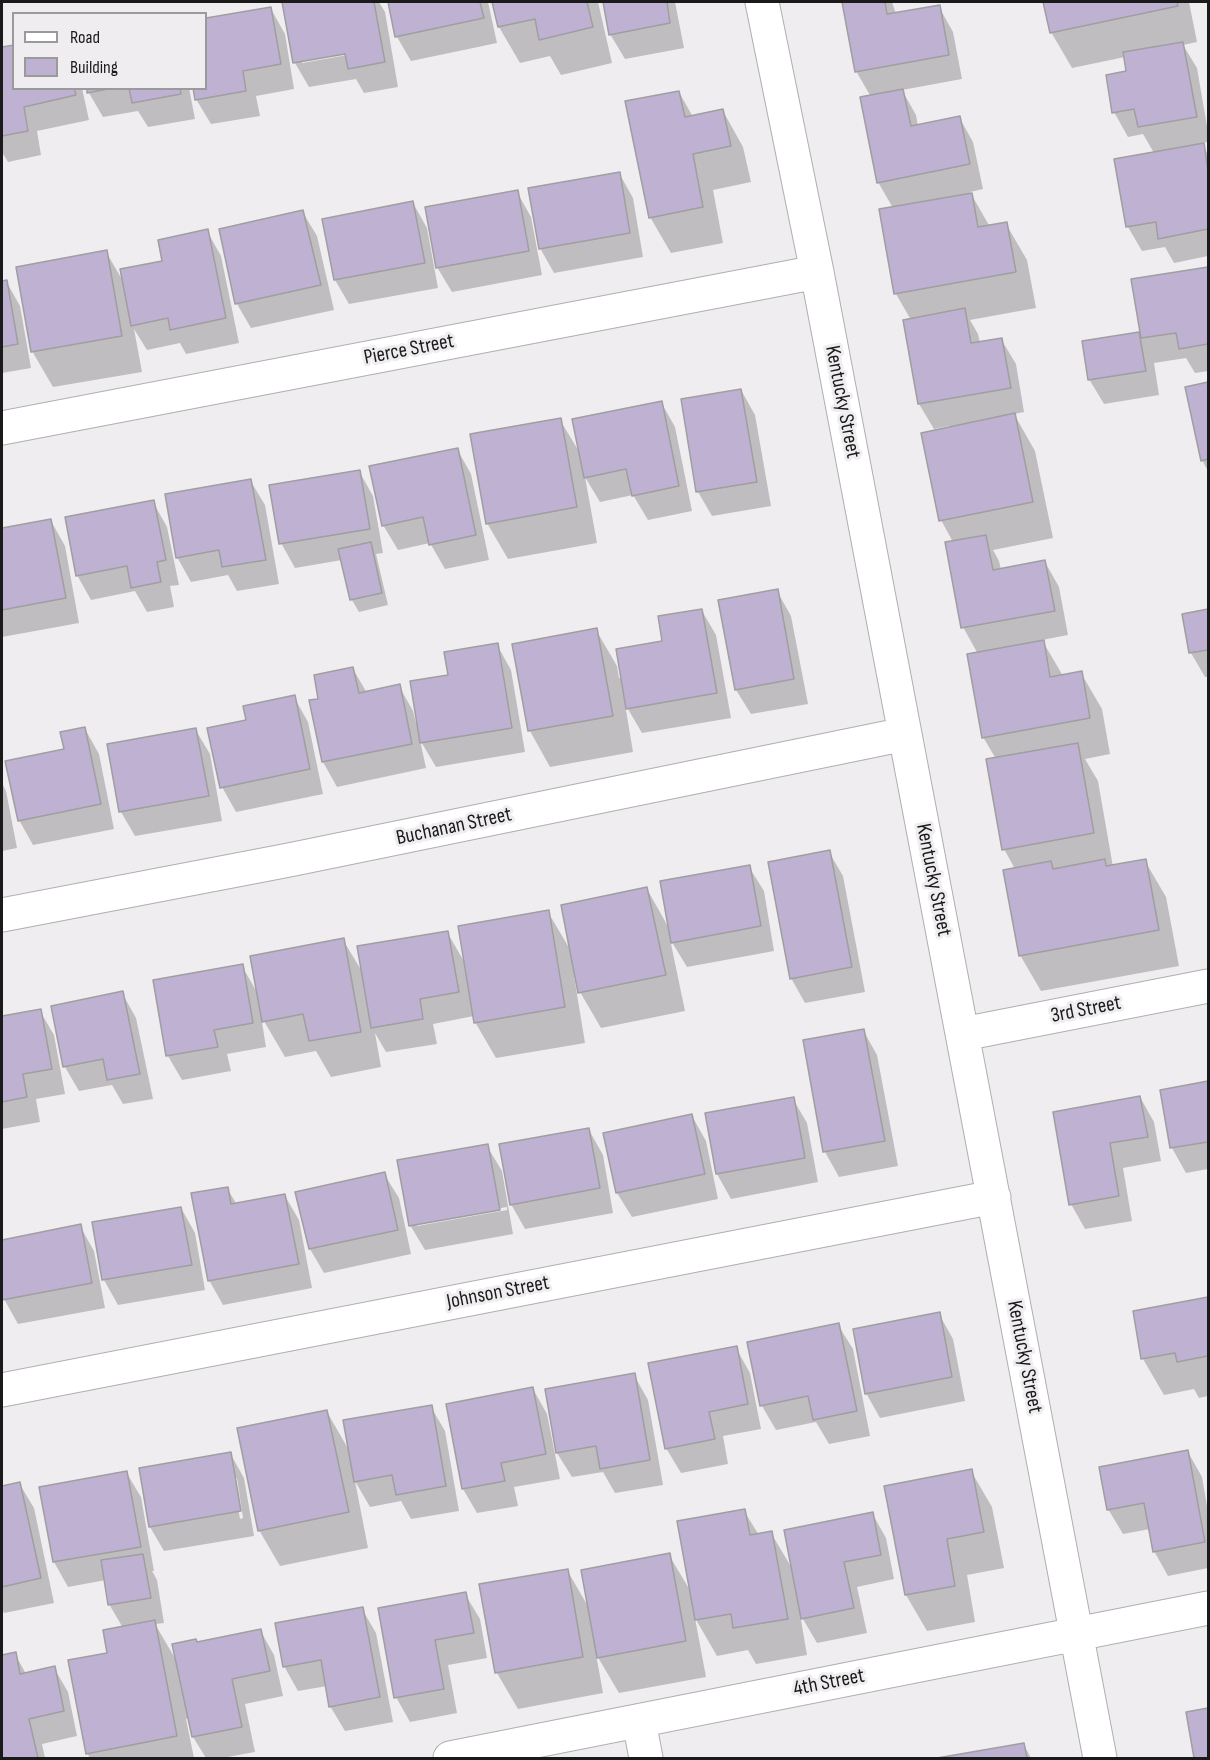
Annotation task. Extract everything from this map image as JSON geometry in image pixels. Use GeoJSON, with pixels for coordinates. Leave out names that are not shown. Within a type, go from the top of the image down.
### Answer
{"type":"FeatureCollection","features":[{"type":"Feature","properties":{"kind":"street","name":"Kentucky Street"},"geometry":{"type":"LineString","coordinates":[[762,2],[817,272],[1100,1758]]}},
{"type":"Feature","properties":{"kind":"street","name":"Pierce Street"},"geometry":{"type":"LineString","coordinates":[[2,428],[817,272]]}},
{"type":"Feature","properties":{"kind":"street","name":"Buchanan Street"},"geometry":{"type":"LineString","coordinates":[[2,915],[289,860],[905,734]]}},
{"type":"Feature","properties":{"kind":"street","name":"3rd Street"},"geometry":{"type":"LineString","coordinates":[[963,1034],[1209,986]]}},
{"type":"Feature","properties":{"kind":"street","name":"Johnson Street"},"geometry":{"type":"LineString","coordinates":[[2,1390],[994,1197]]}},
{"type":"Feature","properties":{"kind":"street","name":"4th Street"},"geometry":{"type":"LineString","coordinates":[[450,1758],[1209,1608]]}},
{"type":"Feature","properties":{"kind":"street"},"geometry":{"type":"LineString","coordinates":[[639,1721],[646,1758]]}},
{"type":"Feature","properties":{"kind":"building"},"geometry":{"type":"Polygon","coordinates":[[[282,2],[374,2],[385,62],[348,69],[345,54],[293,63],[282,2]]]}},
{"type":"Feature","properties":{"kind":"building"},"geometry":{"type":"Polygon","coordinates":[[[388,2],[480,2],[484,18],[395,37],[388,2]]]}},
{"type":"Feature","properties":{"kind":"building"},"geometry":{"type":"Polygon","coordinates":[[[492,2],[587,2],[593,27],[539,40],[535,19],[498,27],[492,2]]]}},
{"type":"Feature","properties":{"kind":"building"},"geometry":{"type":"Polygon","coordinates":[[[603,2],[667,2],[670,23],[609,35],[603,2]]]}},
{"type":"Feature","properties":{"kind":"building"},"geometry":{"type":"Polygon","coordinates":[[[842,2],[885,2],[887,14],[940,5],[949,55],[855,72],[842,2]]]}},
{"type":"Feature","properties":{"kind":"building"},"geometry":{"type":"Polygon","coordinates":[[[1043,2],[1177,2],[1178,6],[1050,33],[1043,2]]]}},
{"type":"Feature","properties":{"kind":"building"},"geometry":{"type":"Polygon","coordinates":[[[271,7],[281,64],[243,71],[246,91],[195,100],[193,90],[207,90],[207,18],[271,7]]]}},
{"type":"Feature","properties":{"kind":"building"},"geometry":{"type":"Polygon","coordinates":[[[1183,42],[1197,117],[1138,127],[1134,109],[1112,113],[1106,75],[1126,71],[1123,52],[1183,42]]]}},
{"type":"Feature","properties":{"kind":"building"},"geometry":{"type":"Polygon","coordinates":[[[12,45],[12,90],[75,90],[76,95],[24,107],[28,131],[2,136],[2,47],[12,45]]]}},
{"type":"Feature","properties":{"kind":"building"},"geometry":{"type":"Polygon","coordinates":[[[903,89],[911,126],[960,116],[970,164],[877,183],[860,97],[903,89]]]}},
{"type":"Feature","properties":{"kind":"building"},"geometry":{"type":"Polygon","coordinates":[[[87,90],[103,90],[87,93],[87,90]]]}},
{"type":"Feature","properties":{"kind":"building"},"geometry":{"type":"Polygon","coordinates":[[[129,90],[180,90],[181,94],[132,103],[129,90]]]}},
{"type":"Feature","properties":{"kind":"building"},"geometry":{"type":"Polygon","coordinates":[[[679,91],[685,117],[723,109],[731,146],[693,154],[703,207],[649,218],[625,101],[679,91]]]}},
{"type":"Feature","properties":{"kind":"building"},"geometry":{"type":"Polygon","coordinates":[[[1204,143],[1208,171],[1208,229],[1158,239],[1156,222],[1126,227],[1114,159],[1204,143]]]}},
{"type":"Feature","properties":{"kind":"building"},"geometry":{"type":"Polygon","coordinates":[[[620,172],[630,233],[539,249],[528,188],[620,172]]]}},
{"type":"Feature","properties":{"kind":"building"},"geometry":{"type":"Polygon","coordinates":[[[518,190],[529,251],[436,268],[425,207],[518,190]]]}},
{"type":"Feature","properties":{"kind":"building"},"geometry":{"type":"Polygon","coordinates":[[[972,193],[978,227],[1007,222],[1016,272],[894,294],[879,209],[972,193]]]}},
{"type":"Feature","properties":{"kind":"building"},"geometry":{"type":"Polygon","coordinates":[[[413,201],[425,263],[334,280],[322,219],[413,201]]]}},
{"type":"Feature","properties":{"kind":"building"},"geometry":{"type":"Polygon","coordinates":[[[303,210],[321,285],[235,304],[219,229],[303,210]]]}},
{"type":"Feature","properties":{"kind":"building"},"geometry":{"type":"Polygon","coordinates":[[[208,229],[226,318],[170,330],[168,318],[131,326],[120,269],[162,261],[158,240],[208,229]]]}},
{"type":"Feature","properties":{"kind":"building"},"geometry":{"type":"Polygon","coordinates":[[[107,250],[122,336],[31,352],[16,267],[107,250]]]}},
{"type":"Feature","properties":{"kind":"building"},"geometry":{"type":"Polygon","coordinates":[[[1208,267],[1208,344],[1179,349],[1176,333],[1141,338],[1131,279],[1208,267]]]}},
{"type":"Feature","properties":{"kind":"building"},"geometry":{"type":"Polygon","coordinates":[[[7,280],[18,344],[2,347],[2,281],[7,280]]]}},
{"type":"Feature","properties":{"kind":"building"},"geometry":{"type":"Polygon","coordinates":[[[965,308],[971,343],[1002,338],[1011,388],[918,404],[903,320],[965,308]]]}},
{"type":"Feature","properties":{"kind":"building"},"geometry":{"type":"Polygon","coordinates":[[[1139,332],[1146,371],[1088,380],[1082,341],[1139,332]]]}},
{"type":"Feature","properties":{"kind":"building"},"geometry":{"type":"Polygon","coordinates":[[[1208,382],[1208,459],[1201,461],[1185,387],[1208,382]]]}},
{"type":"Feature","properties":{"kind":"building"},"geometry":{"type":"Polygon","coordinates":[[[741,389],[757,482],[696,492],[681,399],[741,389]]]}},
{"type":"Feature","properties":{"kind":"building"},"geometry":{"type":"Polygon","coordinates":[[[662,401],[679,486],[632,496],[626,469],[584,478],[572,419],[662,401]]]}},
{"type":"Feature","properties":{"kind":"building"},"geometry":{"type":"Polygon","coordinates":[[[1015,413],[1033,502],[939,521],[921,433],[1015,413]]]}},
{"type":"Feature","properties":{"kind":"building"},"geometry":{"type":"Polygon","coordinates":[[[561,418],[577,507],[486,524],[470,434],[561,418]]]}},
{"type":"Feature","properties":{"kind":"building"},"geometry":{"type":"Polygon","coordinates":[[[458,448],[476,535],[429,545],[423,517],[382,526],[369,466],[458,448]]]}},
{"type":"Feature","properties":{"kind":"building"},"geometry":{"type":"Polygon","coordinates":[[[360,470],[370,529],[279,544],[269,485],[360,470]]]}},
{"type":"Feature","properties":{"kind":"building"},"geometry":{"type":"Polygon","coordinates":[[[251,479],[266,560],[222,567],[219,550],[176,558],[165,494],[251,479]]]}},
{"type":"Feature","properties":{"kind":"building"},"geometry":{"type":"Polygon","coordinates":[[[154,500],[166,560],[157,562],[161,582],[131,588],[127,566],[76,576],[65,517],[154,500]]]}},
{"type":"Feature","properties":{"kind":"building"},"geometry":{"type":"Polygon","coordinates":[[[51,519],[66,598],[2,610],[2,528],[51,519]]]}},
{"type":"Feature","properties":{"kind":"building"},"geometry":{"type":"Polygon","coordinates":[[[986,535],[993,570],[1045,560],[1055,611],[961,628],[945,542],[986,535]]]}},
{"type":"Feature","properties":{"kind":"building"},"geometry":{"type":"Polygon","coordinates":[[[371,542],[382,593],[350,600],[338,549],[371,542]]]}},
{"type":"Feature","properties":{"kind":"building"},"geometry":{"type":"Polygon","coordinates":[[[778,589],[794,679],[735,690],[718,600],[778,589]]]}},
{"type":"Feature","properties":{"kind":"building"},"geometry":{"type":"Polygon","coordinates":[[[702,609],[717,693],[626,709],[616,649],[662,641],[658,616],[702,609]]]}},
{"type":"Feature","properties":{"kind":"building"},"geometry":{"type":"Polygon","coordinates":[[[1208,609],[1208,650],[1189,653],[1182,614],[1208,609]]]}},
{"type":"Feature","properties":{"kind":"building"},"geometry":{"type":"Polygon","coordinates":[[[597,628],[613,716],[528,731],[512,644],[597,628]]]}},
{"type":"Feature","properties":{"kind":"building"},"geometry":{"type":"Polygon","coordinates":[[[1044,640],[1050,677],[1082,671],[1090,718],[982,738],[967,654],[1044,640]]]}},
{"type":"Feature","properties":{"kind":"building"},"geometry":{"type":"Polygon","coordinates":[[[498,643],[512,728],[420,743],[410,681],[448,675],[444,652],[498,643]]]}},
{"type":"Feature","properties":{"kind":"building"},"geometry":{"type":"Polygon","coordinates":[[[353,667],[359,693],[400,684],[412,744],[322,762],[309,700],[318,699],[314,675],[353,667]]]}},
{"type":"Feature","properties":{"kind":"building"},"geometry":{"type":"Polygon","coordinates":[[[295,695],[310,769],[220,788],[207,728],[246,720],[243,706],[295,695]]]}},
{"type":"Feature","properties":{"kind":"building"},"geometry":{"type":"Polygon","coordinates":[[[85,727],[101,804],[18,821],[5,761],[64,749],[60,732],[85,727]]]}},
{"type":"Feature","properties":{"kind":"building"},"geometry":{"type":"Polygon","coordinates":[[[196,728],[209,796],[119,812],[107,744],[196,728]]]}},
{"type":"Feature","properties":{"kind":"building"},"geometry":{"type":"Polygon","coordinates":[[[1078,743],[1094,833],[1002,850],[986,759],[1078,743]]]}},
{"type":"Feature","properties":{"kind":"building"},"geometry":{"type":"Polygon","coordinates":[[[830,850],[852,967],[790,979],[768,862],[830,850]]]}},
{"type":"Feature","properties":{"kind":"building"},"geometry":{"type":"Polygon","coordinates":[[[1105,859],[1106,866],[1146,859],[1159,930],[1019,956],[1003,870],[1051,861],[1053,869],[1105,859]]]}},
{"type":"Feature","properties":{"kind":"building"},"geometry":{"type":"Polygon","coordinates":[[[750,865],[761,926],[671,943],[660,881],[750,865]]]}},
{"type":"Feature","properties":{"kind":"building"},"geometry":{"type":"Polygon","coordinates":[[[647,887],[666,975],[578,993],[561,905],[647,887]]]}},
{"type":"Feature","properties":{"kind":"building"},"geometry":{"type":"Polygon","coordinates":[[[549,910],[565,1007],[474,1023],[458,926],[549,910]]]}},
{"type":"Feature","properties":{"kind":"building"},"geometry":{"type":"Polygon","coordinates":[[[448,931],[459,992],[420,999],[423,1019],[371,1028],[357,946],[448,931]]]}},
{"type":"Feature","properties":{"kind":"building"},"geometry":{"type":"Polygon","coordinates":[[[344,938],[361,1032],[309,1041],[303,1014],[262,1022],[250,956],[344,938]]]}},
{"type":"Feature","properties":{"kind":"building"},"geometry":{"type":"Polygon","coordinates":[[[243,964],[253,1023],[214,1030],[218,1047],[166,1056],[153,980],[243,964]]]}},
{"type":"Feature","properties":{"kind":"building"},"geometry":{"type":"Polygon","coordinates":[[[123,991],[140,1074],[107,1080],[103,1059],[63,1067],[51,1006],[123,991]]]}},
{"type":"Feature","properties":{"kind":"building"},"geometry":{"type":"Polygon","coordinates":[[[41,1009],[52,1069],[23,1074],[27,1097],[2,1102],[2,1016],[41,1009]]]}},
{"type":"Feature","properties":{"kind":"building"},"geometry":{"type":"Polygon","coordinates":[[[864,1029],[885,1141],[823,1152],[803,1040],[864,1029]]]}},
{"type":"Feature","properties":{"kind":"building"},"geometry":{"type":"Polygon","coordinates":[[[1208,1081],[1208,1142],[1170,1148],[1160,1090],[1208,1081]]]}},
{"type":"Feature","properties":{"kind":"building"},"geometry":{"type":"Polygon","coordinates":[[[1140,1096],[1148,1137],[1110,1143],[1119,1196],[1069,1205],[1053,1112],[1140,1096]]]}},
{"type":"Feature","properties":{"kind":"building"},"geometry":{"type":"Polygon","coordinates":[[[794,1097],[805,1158],[716,1174],[705,1113],[794,1097]]]}},
{"type":"Feature","properties":{"kind":"building"},"geometry":{"type":"Polygon","coordinates":[[[692,1114],[705,1174],[616,1193],[603,1133],[692,1114]]]}},
{"type":"Feature","properties":{"kind":"building"},"geometry":{"type":"Polygon","coordinates":[[[589,1128],[600,1188],[510,1205],[499,1144],[589,1128]]]}},
{"type":"Feature","properties":{"kind":"building"},"geometry":{"type":"Polygon","coordinates":[[[488,1144],[500,1210],[409,1226],[397,1160],[488,1144]]]}},
{"type":"Feature","properties":{"kind":"building"},"geometry":{"type":"Polygon","coordinates":[[[385,1172],[398,1230],[309,1249],[295,1192],[385,1172]]]}},
{"type":"Feature","properties":{"kind":"building"},"geometry":{"type":"Polygon","coordinates":[[[228,1187],[231,1204],[285,1194],[299,1264],[208,1281],[191,1193],[228,1187]]]}},
{"type":"Feature","properties":{"kind":"building"},"geometry":{"type":"Polygon","coordinates":[[[181,1207],[192,1265],[102,1280],[92,1222],[181,1207]]]}},
{"type":"Feature","properties":{"kind":"building"},"geometry":{"type":"Polygon","coordinates":[[[81,1224],[92,1283],[2,1300],[2,1240],[81,1224]]]}},
{"type":"Feature","properties":{"kind":"building"},"geometry":{"type":"Polygon","coordinates":[[[1208,1297],[1208,1356],[1177,1362],[1175,1353],[1141,1359],[1133,1311],[1208,1297]]]}},
{"type":"Feature","properties":{"kind":"building"},"geometry":{"type":"Polygon","coordinates":[[[940,1312],[952,1377],[865,1394],[853,1329],[940,1312]]]}},
{"type":"Feature","properties":{"kind":"building"},"geometry":{"type":"Polygon","coordinates":[[[839,1323],[857,1411],[813,1420],[808,1396],[760,1406],[747,1342],[839,1323]]]}},
{"type":"Feature","properties":{"kind":"building"},"geometry":{"type":"Polygon","coordinates":[[[737,1346],[748,1404],[709,1412],[715,1439],[665,1449],[648,1363],[737,1346]]]}},
{"type":"Feature","properties":{"kind":"building"},"geometry":{"type":"Polygon","coordinates":[[[635,1373],[650,1460],[600,1469],[596,1446],[556,1453],[545,1389],[635,1373]]]}},
{"type":"Feature","properties":{"kind":"building"},"geometry":{"type":"Polygon","coordinates":[[[533,1387],[546,1454],[501,1463],[505,1481],[462,1489],[446,1404],[533,1387]]]}},
{"type":"Feature","properties":{"kind":"building"},"geometry":{"type":"Polygon","coordinates":[[[432,1405],[446,1486],[396,1495],[392,1475],[354,1482],[343,1420],[432,1405]]]}},
{"type":"Feature","properties":{"kind":"building"},"geometry":{"type":"Polygon","coordinates":[[[327,1410],[349,1512],[258,1531],[237,1428],[327,1410]]]}},
{"type":"Feature","properties":{"kind":"building"},"geometry":{"type":"Polygon","coordinates":[[[1188,1450],[1205,1542],[1153,1552],[1144,1503],[1107,1510],[1099,1467],[1188,1450]]]}},
{"type":"Feature","properties":{"kind":"building"},"geometry":{"type":"Polygon","coordinates":[[[231,1452],[241,1511],[149,1527],[139,1468],[231,1452]]]}},
{"type":"Feature","properties":{"kind":"building"},"geometry":{"type":"Polygon","coordinates":[[[972,1469],[984,1532],[947,1539],[955,1586],[905,1595],[884,1486],[972,1469]]]}},
{"type":"Feature","properties":{"kind":"building"},"geometry":{"type":"Polygon","coordinates":[[[127,1471],[141,1547],[53,1562],[39,1487],[127,1471]]]}},
{"type":"Feature","properties":{"kind":"building"},"geometry":{"type":"Polygon","coordinates":[[[20,1482],[41,1578],[2,1587],[2,1486],[20,1482]]]}},
{"type":"Feature","properties":{"kind":"building"},"geometry":{"type":"Polygon","coordinates":[[[745,1509],[750,1535],[772,1531],[788,1619],[733,1628],[731,1614],[695,1620],[677,1521],[745,1509]]]}},
{"type":"Feature","properties":{"kind":"building"},"geometry":{"type":"Polygon","coordinates":[[[873,1512],[881,1555],[844,1562],[854,1608],[801,1619],[784,1530],[873,1512]]]}},
{"type":"Feature","properties":{"kind":"building"},"geometry":{"type":"Polygon","coordinates":[[[670,1553],[686,1641],[597,1658],[581,1570],[670,1553]]]}},
{"type":"Feature","properties":{"kind":"building"},"geometry":{"type":"Polygon","coordinates":[[[143,1554],[151,1598],[108,1605],[101,1560],[143,1554]]]}},
{"type":"Feature","properties":{"kind":"building"},"geometry":{"type":"Polygon","coordinates":[[[568,1569],[583,1657],[495,1673],[479,1584],[568,1569]]]}},
{"type":"Feature","properties":{"kind":"building"},"geometry":{"type":"Polygon","coordinates":[[[466,1592],[474,1633],[435,1640],[444,1689],[394,1698],[378,1608],[466,1592]]]}},
{"type":"Feature","properties":{"kind":"building"},"geometry":{"type":"Polygon","coordinates":[[[363,1607],[380,1697],[329,1707],[321,1660],[283,1667],[275,1623],[363,1607]]]}},
{"type":"Feature","properties":{"kind":"building"},"geometry":{"type":"Polygon","coordinates":[[[155,1620],[177,1736],[86,1754],[68,1660],[107,1653],[103,1630],[155,1620]]]}},
{"type":"Feature","properties":{"kind":"building"},"geometry":{"type":"Polygon","coordinates":[[[261,1629],[270,1671],[232,1679],[242,1727],[192,1737],[172,1644],[196,1639],[197,1642],[261,1629]]]}},
{"type":"Feature","properties":{"kind":"building"},"geometry":{"type":"Polygon","coordinates":[[[16,1652],[20,1674],[55,1666],[64,1711],[29,1719],[38,1758],[2,1758],[2,1655],[16,1652]]]}},
{"type":"Feature","properties":{"kind":"building"},"geometry":{"type":"Polygon","coordinates":[[[1208,1708],[1208,1758],[1194,1758],[1186,1712],[1208,1708]]]}},
{"type":"Feature","properties":{"kind":"building"},"geometry":{"type":"Polygon","coordinates":[[[1024,1743],[1027,1758],[937,1758],[1024,1743]]]}}]}
